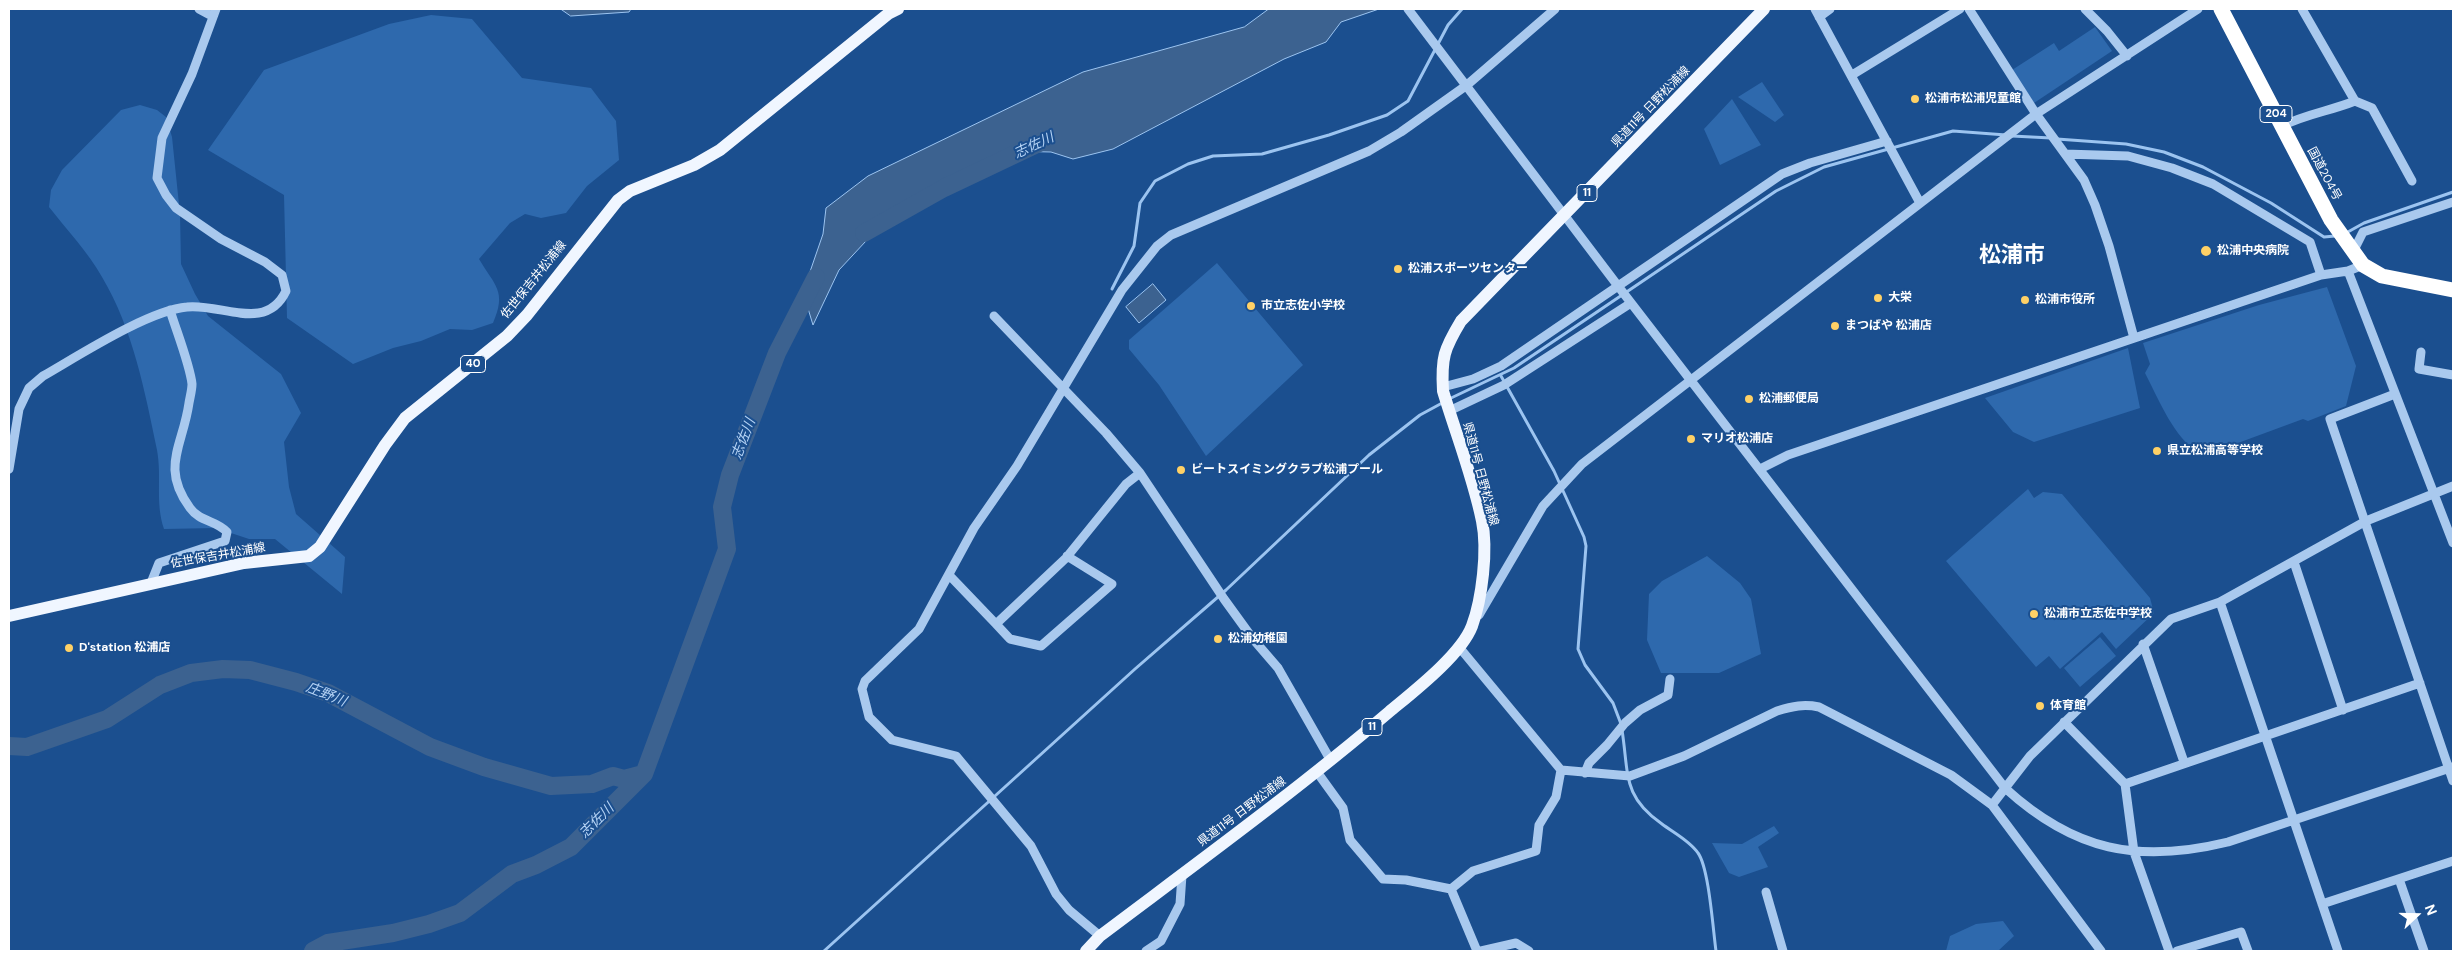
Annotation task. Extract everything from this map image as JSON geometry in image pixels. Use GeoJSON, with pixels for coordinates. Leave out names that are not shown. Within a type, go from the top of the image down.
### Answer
{"type":"FeatureCollection","features":[{"type":"Feature","properties":{"kind":"highway","name":"国道204号"},"geometry":{"type":"LineString","coordinates":[[2221,9],[2331,220],[2350,250],[2363,265],[2382,276],[2453,290]]}},
{"type":"Feature","properties":{"kind":"main road","name":"佐世保吉井松浦線"},"geometry":{"type":"LineString","coordinates":[[9,615],[244,563],[309,556],[320,547],[385,445],[405,418],[506,336],[527,315],[618,200],[630,191],[694,165],[720,150],[880,20],[898,9]]}},
{"type":"Feature","properties":{"kind":"main road","name":"県道11号 日野松浦線"},"geometry":{"type":"LineString","coordinates":[[1086,951],[1100,936],[1331,762],[1413,692],[1459,648],[1472,626],[1480,591],[1484,553],[1482,522],[1443,389],[1442,369],[1446,345],[1461,321],[1764,9]]}},
{"type":"Feature","properties":{"kind":"street"},"geometry":{"type":"LineString","coordinates":[[9,469],[19,409],[28,388],[43,376],[148,318],[170,310],[195,306],[252,315],[267,311],[281,302],[286,291],[282,275],[265,262],[221,239],[176,208],[157,178],[162,138],[195,66],[214,13],[199,9]]}},
{"type":"Feature","properties":{"kind":"street"},"geometry":{"type":"LineString","coordinates":[[1100,936],[1069,910],[1056,894],[1031,846],[956,756],[892,740],[869,717],[862,690],[865,681],[919,629],[950,576],[974,528],[1017,466],[1122,290],[1156,246],[1171,235],[1369,151],[1401,132],[1467,85],[1555,9]]}},
{"type":"Feature","properties":{"kind":"street"},"geometry":{"type":"LineString","coordinates":[[1830,9],[1817,13],[1920,203]]}},
{"type":"Feature","properties":{"kind":"street"},"geometry":{"type":"LineString","coordinates":[[1852,75],[1960,9]]}},
{"type":"Feature","properties":{"kind":"street"},"geometry":{"type":"LineString","coordinates":[[1969,9],[2036,114],[2084,180],[2095,205],[2134,338]]}},
{"type":"Feature","properties":{"kind":"street"},"geometry":{"type":"LineString","coordinates":[[2085,9],[2107,31],[2127,56]]}},
{"type":"Feature","properties":{"kind":"street"},"geometry":{"type":"LineString","coordinates":[[1472,626],[1543,506],[1582,464],[2036,114],[2198,9]]}},
{"type":"Feature","properties":{"kind":"street"},"geometry":{"type":"LineString","coordinates":[[2302,9],[2355,101],[2372,108],[2412,180]]}},
{"type":"Feature","properties":{"kind":"street"},"geometry":{"type":"LineString","coordinates":[[1410,11],[1619,287],[2005,788],[2028,810],[2061,830],[2097,846],[2134,852],[2169,852],[2202,848],[2228,842],[2451,767]]}},
{"type":"Feature","properties":{"kind":"street"},"geometry":{"type":"LineString","coordinates":[[2282,126],[2320,110],[2329,111],[2355,101]]}},
{"type":"Feature","properties":{"kind":"street"},"geometry":{"type":"LineString","coordinates":[[1443,389],[1461,384],[1489,372],[1619,287],[1782,174],[1886,138]]}},
{"type":"Feature","properties":{"kind":"street"},"geometry":{"type":"LineString","coordinates":[[2065,154],[2128,156],[2172,168],[2213,184],[2310,242],[2321,275]]}},
{"type":"Feature","properties":{"kind":"street"},"geometry":{"type":"LineString","coordinates":[[2350,250],[2363,232],[2453,202]]}},
{"type":"Feature","properties":{"kind":"street"},"geometry":{"type":"LineString","coordinates":[[1760,469],[1788,454],[2321,275],[2348,271],[2363,265]]}},
{"type":"Feature","properties":{"kind":"street"},"geometry":{"type":"LineString","coordinates":[[2348,271],[2453,543]]}},
{"type":"Feature","properties":{"kind":"street"},"geometry":{"type":"LineString","coordinates":[[1449,411],[1506,384],[1630,301]]}},
{"type":"Feature","properties":{"kind":"street"},"geometry":{"type":"LineString","coordinates":[[151,583],[159,563],[225,541],[228,532],[220,524],[200,518],[190,508],[176,480],[173,465],[187,417],[192,384],[170,310]]}},
{"type":"Feature","properties":{"kind":"street"},"geometry":{"type":"LineString","coordinates":[[994,316],[1106,433],[1140,473],[1253,640],[1278,668],[1331,762]]}},
{"type":"Feature","properties":{"kind":"street"},"geometry":{"type":"LineString","coordinates":[[2422,352],[2419,369],[2453,375]]}},
{"type":"Feature","properties":{"kind":"street"},"geometry":{"type":"LineString","coordinates":[[2395,394],[2330,419],[2420,683],[2451,767],[2453,781]]}},
{"type":"Feature","properties":{"kind":"street"},"geometry":{"type":"LineString","coordinates":[[996,624],[1067,556],[1126,484],[1140,473]]}},
{"type":"Feature","properties":{"kind":"street"},"geometry":{"type":"LineString","coordinates":[[1992,805],[2030,756],[2143,644],[2171,619],[2220,602],[2366,521],[2453,486]]}},
{"type":"Feature","properties":{"kind":"street"},"geometry":{"type":"LineString","coordinates":[[950,576],[1010,640],[1041,646],[1112,584],[1067,556]]}},
{"type":"Feature","properties":{"kind":"street"},"geometry":{"type":"LineString","coordinates":[[2294,562],[2344,710]]}},
{"type":"Feature","properties":{"kind":"street"},"geometry":{"type":"LineString","coordinates":[[2220,602],[2267,736],[2338,951]]}},
{"type":"Feature","properties":{"kind":"street"},"geometry":{"type":"LineString","coordinates":[[2143,644],[2184,762]]}},
{"type":"Feature","properties":{"kind":"street"},"geometry":{"type":"LineString","coordinates":[[1459,648],[1562,770],[1625,776],[1684,756],[1777,711],[1807,704],[1819,708],[1951,775],[1992,805],[2101,951]]}},
{"type":"Feature","properties":{"kind":"street"},"geometry":{"type":"LineString","coordinates":[[1585,773],[1589,763],[1607,745],[1621,726],[1640,710],[1668,695],[1670,679]]}},
{"type":"Feature","properties":{"kind":"street"},"geometry":{"type":"LineString","coordinates":[[2125,784],[2184,762],[2267,736],[2420,683]]}},
{"type":"Feature","properties":{"kind":"street"},"geometry":{"type":"LineString","coordinates":[[2064,722],[2125,784],[2134,852],[2169,951]]}},
{"type":"Feature","properties":{"kind":"street"},"geometry":{"type":"LineString","coordinates":[[1451,889],[1473,871],[1536,851],[1539,825],[1556,797],[1562,770]]}},
{"type":"Feature","properties":{"kind":"street"},"geometry":{"type":"LineString","coordinates":[[1317,772],[1343,808],[1350,840],[1383,879],[1406,880],[1451,889]]}},
{"type":"Feature","properties":{"kind":"street"},"geometry":{"type":"LineString","coordinates":[[2322,904],[2453,861]]}},
{"type":"Feature","properties":{"kind":"street"},"geometry":{"type":"LineString","coordinates":[[1146,951],[1160,942],[1180,904],[1182,875]]}},
{"type":"Feature","properties":{"kind":"street"},"geometry":{"type":"LineString","coordinates":[[2399,879],[2424,951]]}},
{"type":"Feature","properties":{"kind":"street"},"geometry":{"type":"LineString","coordinates":[[1451,889],[1477,951]]}},
{"type":"Feature","properties":{"kind":"street"},"geometry":{"type":"LineString","coordinates":[[1766,892],[1784,951]]}},
{"type":"Feature","properties":{"kind":"street"},"geometry":{"type":"LineString","coordinates":[[2177,951],[2241,932],[2248,951]]}},
{"type":"Feature","properties":{"kind":"street"},"geometry":{"type":"LineString","coordinates":[[1481,951],[1516,943],[1529,951]]}},
{"type":"Feature","properties":{"kind":"shaded area"},"geometry":{"type":"Polygon","coordinates":[[[431,15],[472,19],[522,78],[591,88],[616,121],[619,160],[587,186],[566,213],[541,218],[525,214],[510,223],[479,259],[494,283],[499,296],[497,312],[493,323],[472,330],[450,329],[353,364],[287,318],[284,195],[208,150],[264,70],[389,24],[431,15]]]}},
{"type":"Feature","properties":{"kind":"shaded area"},"geometry":{"type":"Polygon","coordinates":[[[2095,27],[2112,51],[2034,103],[2012,70],[2054,43],[2059,51],[2095,27]]]}},
{"type":"Feature","properties":{"kind":"shaded area"},"geometry":{"type":"Polygon","coordinates":[[[1762,82],[1784,115],[1775,122],[1738,97],[1762,82]]]}},
{"type":"Feature","properties":{"kind":"shaded area"},"geometry":{"type":"Polygon","coordinates":[[[1732,99],[1761,145],[1720,165],[1704,129],[1732,99]]]}},
{"type":"Feature","properties":{"kind":"shaded area"},"geometry":{"type":"Polygon","coordinates":[[[140,105],[157,110],[166,117],[172,137],[180,214],[181,264],[195,294],[208,316],[281,374],[301,413],[284,442],[289,487],[296,514],[345,557],[342,594],[275,539],[249,539],[216,528],[164,529],[159,500],[157,450],[137,361],[130,339],[113,297],[96,268],[49,207],[51,190],[62,170],[121,110],[140,105]]]}},
{"type":"Feature","properties":{"kind":"shaded area"},"geometry":{"type":"Polygon","coordinates":[[[1217,263],[1303,365],[1206,456],[1159,385],[1129,349],[1129,340],[1217,263]]]}},
{"type":"Feature","properties":{"kind":"shaded area"},"geometry":{"type":"Polygon","coordinates":[[[2327,287],[2356,366],[2346,406],[2308,421],[2303,419],[2219,450],[2199,451],[2186,442],[2166,414],[2145,373],[2150,364],[2143,343],[2259,305],[2327,287]]]}},
{"type":"Feature","properties":{"kind":"shaded area"},"geometry":{"type":"Polygon","coordinates":[[[2128,348],[2140,408],[2034,442],[2013,432],[1985,398],[2128,348]]]}},
{"type":"Feature","properties":{"kind":"shaded area"},"geometry":{"type":"Polygon","coordinates":[[[2028,489],[2034,498],[2043,492],[2062,494],[2150,598],[2154,613],[2116,649],[2102,632],[2060,669],[2049,656],[2036,667],[1946,561],[2028,489]]]}},
{"type":"Feature","properties":{"kind":"shaded area"},"geometry":{"type":"Polygon","coordinates":[[[1707,556],[1740,583],[1751,599],[1761,654],[1719,673],[1661,673],[1647,640],[1649,594],[1662,581],[1707,556]]]}},
{"type":"Feature","properties":{"kind":"shaded area"},"geometry":{"type":"Polygon","coordinates":[[[2100,637],[2116,656],[2080,687],[2064,668],[2100,637]]]}},
{"type":"Feature","properties":{"kind":"shaded area"},"geometry":{"type":"Polygon","coordinates":[[[1774,826],[1779,833],[1758,847],[1768,867],[1739,877],[1729,873],[1712,843],[1742,844],[1774,826]]]}},
{"type":"Feature","properties":{"kind":"shaded area"},"geometry":{"type":"Polygon","coordinates":[[[2003,921],[2014,936],[1998,951],[1946,951],[1950,936],[1976,924],[2003,921]]]}},
{"type":"Feature","properties":{"kind":"water"},"geometry":{"type":"Polygon","coordinates":[[[561,9],[631,9],[629,12],[571,16],[561,9]]]}},
{"type":"Feature","properties":{"kind":"water"},"geometry":{"type":"Polygon","coordinates":[[[1269,9],[1379,9],[1341,22],[1326,42],[1284,59],[1113,149],[1073,159],[1051,152],[1007,151],[962,172],[893,212],[839,270],[813,325],[803,292],[823,234],[826,208],[868,176],[1083,72],[1244,27],[1269,9]]]}},
{"type":"Feature","properties":{"kind":"water"},"geometry":{"type":"Polygon","coordinates":[[[1153,284],[1166,300],[1139,323],[1126,307],[1153,284]]]}},
{"type":"Feature","properties":{"kind":"waterway"},"geometry":{"type":"LineString","coordinates":[[1112,289],[1134,246],[1140,203],[1155,181],[1188,164],[1213,156],[1262,154],[1329,135],[1387,115],[1408,101],[1448,25],[1462,9]]}},
{"type":"Feature","properties":{"kind":"waterway"},"geometry":{"type":"LineString","coordinates":[[1449,399],[1514,368],[1776,191],[1824,167],[1953,131],[2006,135]]}},
{"type":"Feature","properties":{"kind":"waterway"},"geometry":{"type":"LineString","coordinates":[[2012,136],[2051,138]]}},
{"type":"Feature","properties":{"kind":"waterway"},"geometry":{"type":"LineString","coordinates":[[2057,139],[2126,144],[2164,152],[2203,167],[2271,203],[2324,237],[2335,236]]}},
{"type":"Feature","properties":{"kind":"waterway","name":"志佐川"},"geometry":{"type":"LineString","coordinates":[[864,233],[944,188],[1043,141]]}},
{"type":"Feature","properties":{"kind":"waterway"},"geometry":{"type":"LineString","coordinates":[[2346,233],[2364,223],[2453,192]]}},
{"type":"Feature","properties":{"kind":"waterway","name":"志佐川"},"geometry":{"type":"LineString","coordinates":[[313,951],[328,943],[393,933],[429,924],[460,913],[512,874],[536,865],[571,847],[644,774],[727,549],[722,507],[730,475],[777,353],[816,277]]}},
{"type":"Feature","properties":{"kind":"waterway"},"geometry":{"type":"LineString","coordinates":[[1501,376],[1554,471],[1584,537],[1586,546],[1578,649],[1585,665],[1613,703],[1621,724]]}},
{"type":"Feature","properties":{"kind":"waterway"},"geometry":{"type":"LineString","coordinates":[[824,951],[1135,669],[1226,590],[1369,455],[1420,415],[1444,402]]}},
{"type":"Feature","properties":{"kind":"waterway","name":"庄野川"},"geometry":{"type":"LineString","coordinates":[[9,746],[27,747],[107,719],[160,685],[191,673],[223,669],[250,670],[296,682],[328,693],[430,747],[484,767],[551,786],[592,784],[613,776],[624,779],[643,774]]}},
{"type":"Feature","properties":{"kind":"waterway"},"geometry":{"type":"LineString","coordinates":[[1622,730],[1627,772],[1634,794],[1640,804],[1649,814],[1691,845],[1702,861],[1708,885],[1716,951]]}},
{"type":"Feature","properties":{"kind":"place","name":"松浦市松浦児童館"},"geometry":{"type":"Point","coordinates":[1915,99]}},
{"type":"Feature","properties":{"kind":"place","name":"松浦中央病院"},"geometry":{"type":"Point","coordinates":[2206,251]}},
{"type":"Feature","properties":{"kind":"place","name":"松浦スポーツセンター"},"geometry":{"type":"Point","coordinates":[1398,269]}},
{"type":"Feature","properties":{"kind":"place","name":"大栄"},"geometry":{"type":"Point","coordinates":[1878,298]}},
{"type":"Feature","properties":{"kind":"place","name":"松浦市役所"},"geometry":{"type":"Point","coordinates":[2025,300]}},
{"type":"Feature","properties":{"kind":"place","name":"市立志佐小学校"},"geometry":{"type":"Point","coordinates":[1251,306]}},
{"type":"Feature","properties":{"kind":"place","name":"まつばや 松浦店"},"geometry":{"type":"Point","coordinates":[1835,326]}},
{"type":"Feature","properties":{"kind":"place","name":"松浦郵便局"},"geometry":{"type":"Point","coordinates":[1749,399]}},
{"type":"Feature","properties":{"kind":"place","name":"マリオ松浦店"},"geometry":{"type":"Point","coordinates":[1691,439]}},
{"type":"Feature","properties":{"kind":"place","name":"県立松浦高等学校"},"geometry":{"type":"Point","coordinates":[2157,451]}},
{"type":"Feature","properties":{"kind":"place","name":"ビートスイミングクラブ松浦プール"},"geometry":{"type":"Point","coordinates":[1181,470]}},
{"type":"Feature","properties":{"kind":"place","name":"松浦市立志佐中学校"},"geometry":{"type":"Point","coordinates":[2034,614]}},
{"type":"Feature","properties":{"kind":"place","name":"松浦幼稚園"},"geometry":{"type":"Point","coordinates":[1218,639]}},
{"type":"Feature","properties":{"kind":"place","name":"D'station 松浦店"},"geometry":{"type":"Point","coordinates":[69,648]}},
{"type":"Feature","properties":{"kind":"place","name":"体育館"},"geometry":{"type":"Point","coordinates":[2040,706]}},
{"type":"Feature","properties":{"kind":"district","name":"松浦市"},"geometry":{"type":"Point","coordinates":[2012,256]}}]}
